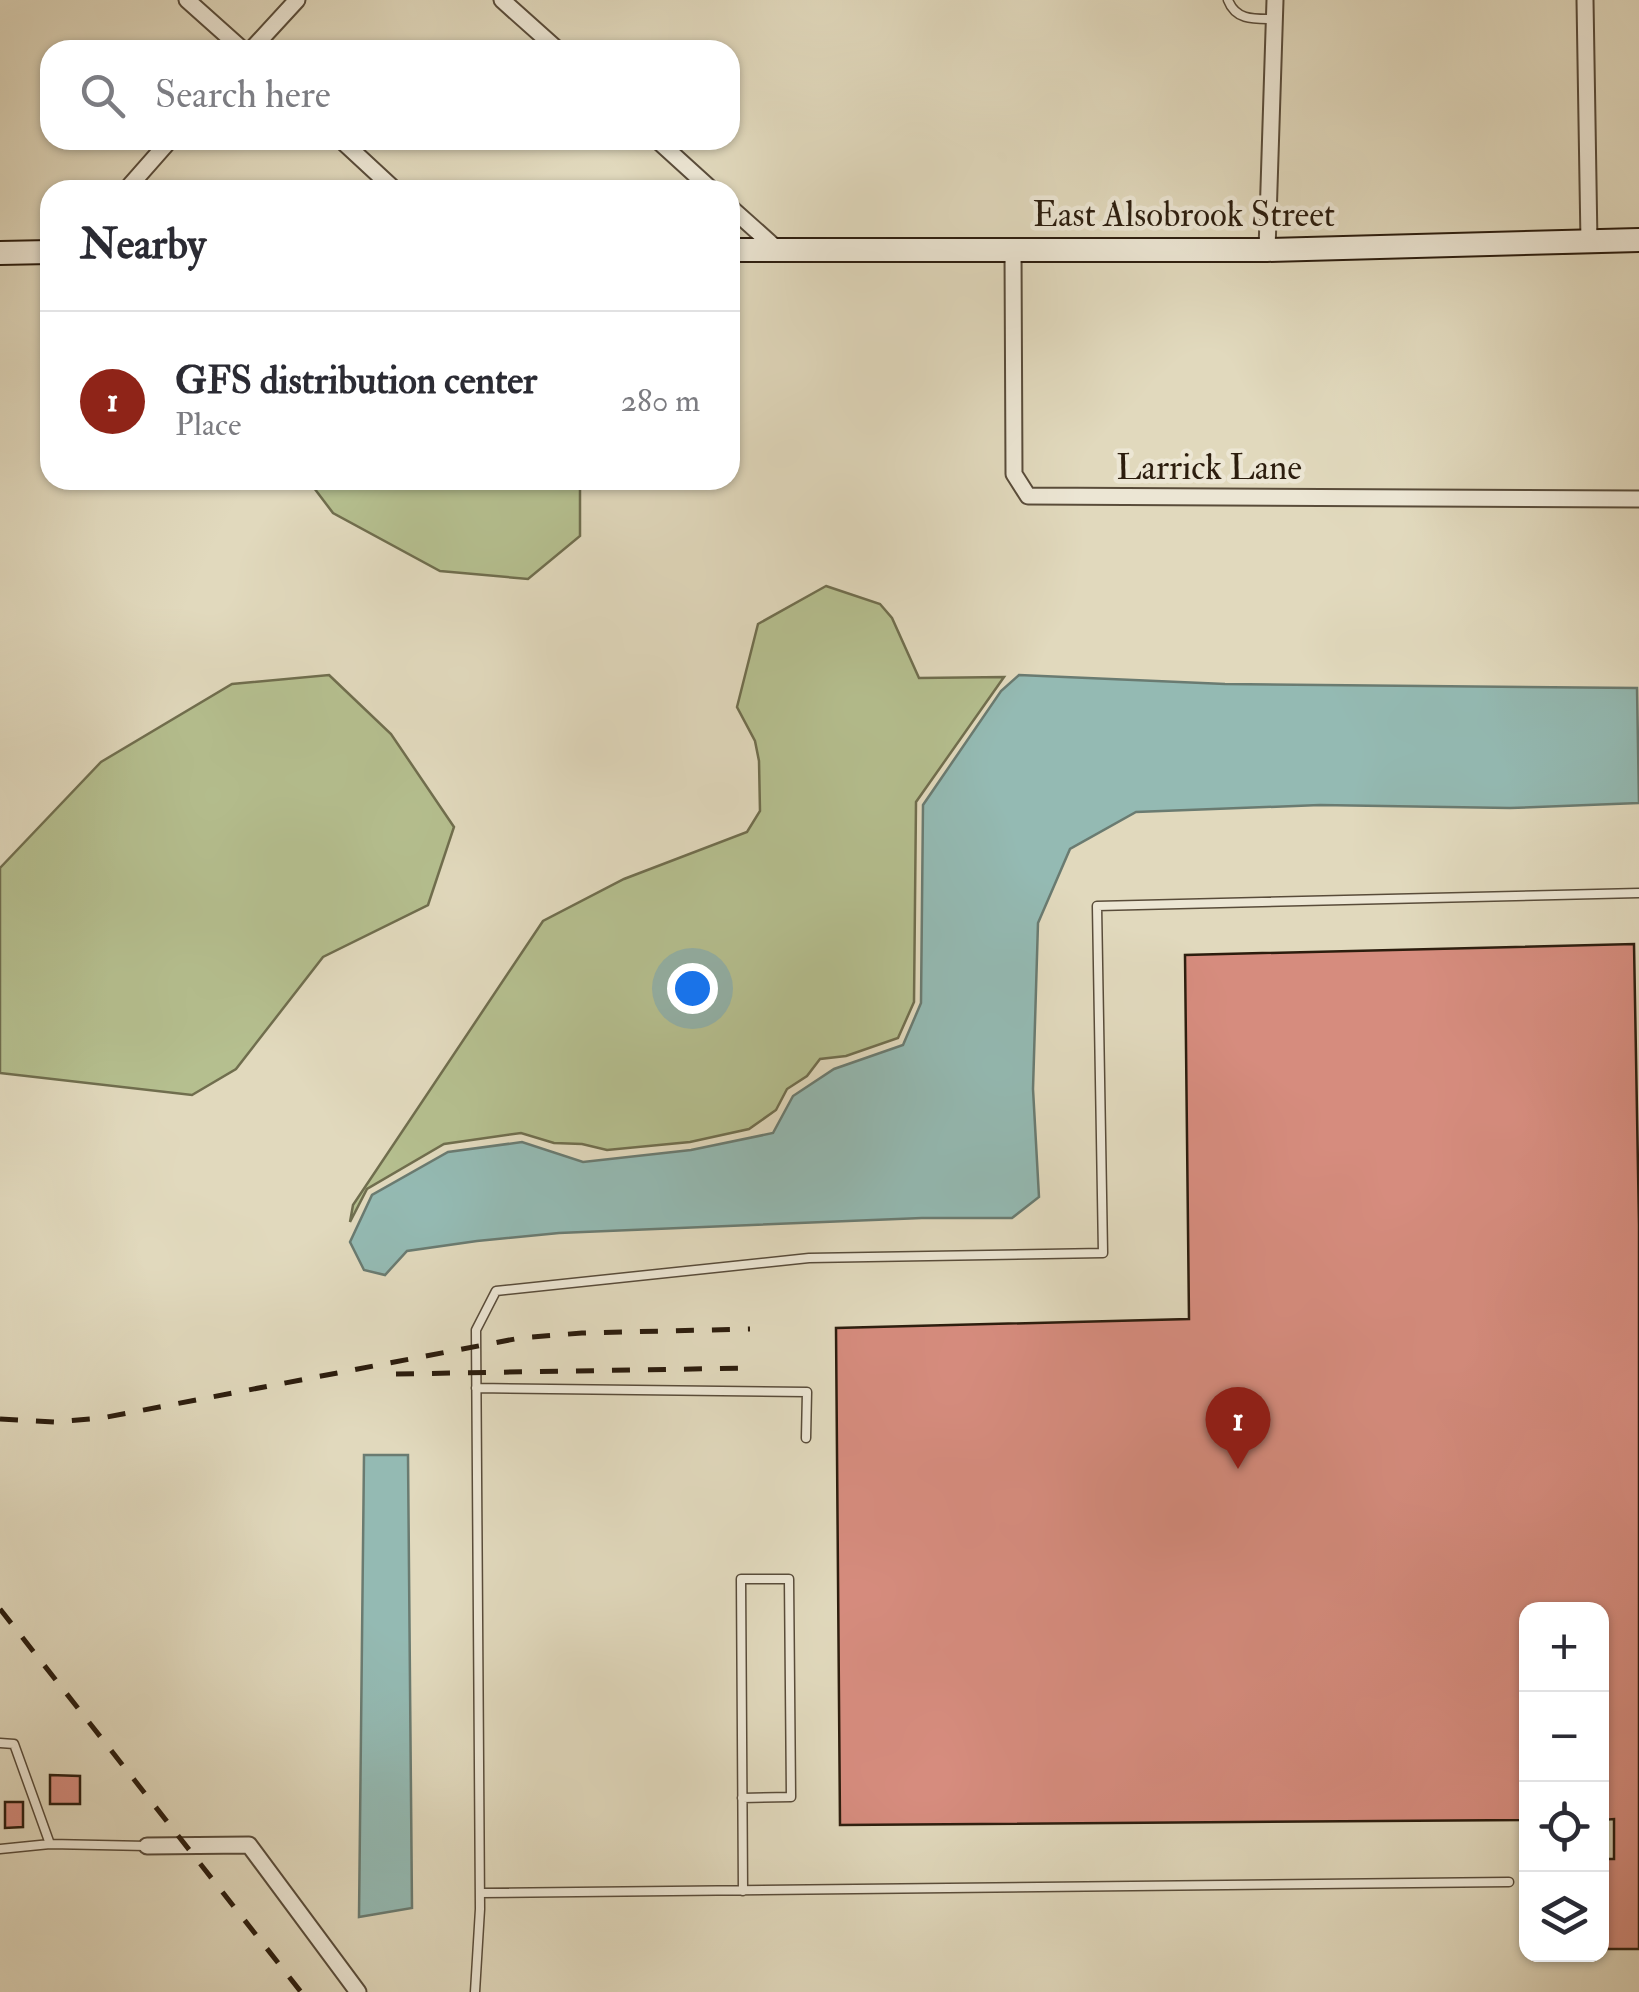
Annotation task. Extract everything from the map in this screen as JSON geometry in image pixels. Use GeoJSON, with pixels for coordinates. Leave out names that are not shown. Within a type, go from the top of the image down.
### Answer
{"type":"FeatureCollection","features":[{"type":"Feature","properties":{"kind":"street"},"geometry":{"type":"LineString","coordinates":[[187,0],[232,40]]}},
{"type":"Feature","properties":{"kind":"street"},"geometry":{"type":"LineString","coordinates":[[260,40],[298,0]]}},
{"type":"Feature","properties":{"kind":"street"},"geometry":{"type":"LineString","coordinates":[[502,0],[547,40]]}},
{"type":"Feature","properties":{"kind":"street"},"geometry":{"type":"LineString","coordinates":[[1268,250],[1275,0]]}},
{"type":"Feature","properties":{"kind":"street"},"geometry":{"type":"LineString","coordinates":[[1585,0],[1588,242]]}},
{"type":"Feature","properties":{"kind":"street"},"geometry":{"type":"LineString","coordinates":[[135,180],[161,150]]}},
{"type":"Feature","properties":{"kind":"street"},"geometry":{"type":"LineString","coordinates":[[351,150],[384,180]]}},
{"type":"Feature","properties":{"kind":"street"},"geometry":{"type":"LineString","coordinates":[[668,150],[701,180]]}},
{"type":"Feature","properties":{"kind":"street"},"geometry":{"type":"LineString","coordinates":[[740,215],[776,249]]}},
{"type":"Feature","properties":{"kind":"street","name":"East Alsobrook Street"},"geometry":{"type":"LineString","coordinates":[[740,250],[1268,250],[1639,240]]}},
{"type":"Feature","properties":{"kind":"street","name":"Larrick Lane"},"geometry":{"type":"LineString","coordinates":[[1013,250],[1014,474],[1028,496],[1639,499]]}},
{"type":"Feature","properties":{"kind":"street"},"geometry":{"type":"LineString","coordinates":[[0,253],[40,252]]}},
{"type":"Feature","properties":{"kind":"street"},"geometry":{"type":"LineString","coordinates":[[148,1846],[250,1845],[358,1992]]}},
{"type":"Feature","properties":{"kind":"lane"},"geometry":{"type":"LineString","coordinates":[[1228,0],[1231,9],[1246,19],[1274,19]]}},
{"type":"Feature","properties":{"kind":"lane"},"geometry":{"type":"LineString","coordinates":[[475,1992],[480,1893],[476,1330],[496,1291],[809,1258],[1103,1253],[1096,906],[1639,894]]}},
{"type":"Feature","properties":{"kind":"lane"},"geometry":{"type":"LineString","coordinates":[[476,1388],[807,1392],[806,1438]]}},
{"type":"Feature","properties":{"kind":"lane"},"geometry":{"type":"LineString","coordinates":[[742,1798],[791,1797],[789,1578],[741,1580],[742,1798],[743,1891]]}},
{"type":"Feature","properties":{"kind":"lane"},"geometry":{"type":"LineString","coordinates":[[0,1743],[14,1744],[50,1844]]}},
{"type":"Feature","properties":{"kind":"lane"},"geometry":{"type":"LineString","coordinates":[[0,1849],[50,1844],[148,1846]]}},
{"type":"Feature","properties":{"kind":"lane"},"geometry":{"type":"LineString","coordinates":[[480,1893],[1509,1882]]}},
{"type":"Feature","properties":{"kind":"green space"},"geometry":{"type":"Polygon","coordinates":[[[316,490],[580,490],[580,536],[528,579],[440,571],[333,513],[316,490]]]}},
{"type":"Feature","properties":{"kind":"green space"},"geometry":{"type":"Polygon","coordinates":[[[826,586],[880,604],[892,618],[919,678],[1004,677],[916,802],[914,1002],[898,1038],[846,1056],[820,1059],[807,1076],[787,1089],[776,1110],[749,1129],[690,1142],[607,1150],[554,1143],[521,1133],[444,1144],[367,1189],[350,1222],[353,1205],[543,921],[624,879],[747,832],[760,811],[759,761],[755,741],[737,707],[758,624],[826,586]]]}},
{"type":"Feature","properties":{"kind":"green space"},"geometry":{"type":"Polygon","coordinates":[[[329,675],[391,734],[454,827],[428,905],[323,957],[236,1069],[192,1095],[0,1073],[0,868],[101,762],[232,684],[329,675]]]}},
{"type":"Feature","properties":{"kind":"water"},"geometry":{"type":"Polygon","coordinates":[[[1019,675],[1225,684],[1637,688],[1639,803],[1510,808],[1320,805],[1136,812],[1070,849],[1038,923],[1033,1089],[1039,1197],[1012,1218],[559,1233],[407,1251],[385,1275],[364,1270],[350,1242],[372,1195],[448,1152],[522,1142],[583,1162],[691,1150],[773,1133],[793,1096],[834,1069],[903,1045],[921,1003],[923,805],[1001,691],[1019,675]]]}},
{"type":"Feature","properties":{"kind":"water"},"geometry":{"type":"Polygon","coordinates":[[[364,1455],[408,1455],[412,1908],[359,1917],[364,1455]]]}},
{"type":"Feature","properties":{"kind":"building"},"geometry":{"type":"Polygon","coordinates":[[[1634,944],[1639,1225],[1639,1949],[1609,1949],[1609,1859],[1614,1859],[1614,1819],[1609,1819],[1609,1602],[1519,1602],[1519,1820],[840,1825],[836,1328],[1189,1319],[1185,955],[1634,944]]]}},
{"type":"Feature","properties":{"kind":"building"},"geometry":{"type":"Polygon","coordinates":[[[50,1775],[80,1776],[80,1804],[50,1804],[50,1775]]]}},
{"type":"Feature","properties":{"kind":"building"},"geometry":{"type":"Polygon","coordinates":[[[5,1802],[23,1802],[23,1827],[5,1828],[5,1802]]]}},
{"type":"Feature","properties":{"kind":"railway"},"geometry":{"type":"LineString","coordinates":[[0,1419],[54,1422],[102,1418],[520,1338],[750,1329]]}},
{"type":"Feature","properties":{"kind":"railway"},"geometry":{"type":"LineString","coordinates":[[396,1374],[751,1368]]}},
{"type":"Feature","properties":{"kind":"railway"},"geometry":{"type":"LineString","coordinates":[[0,1609],[301,1992]]}},
{"type":"Feature","properties":{"kind":"place","name":"GFS distribution center"},"geometry":{"type":"Point","coordinates":[1238,1469]}}]}
